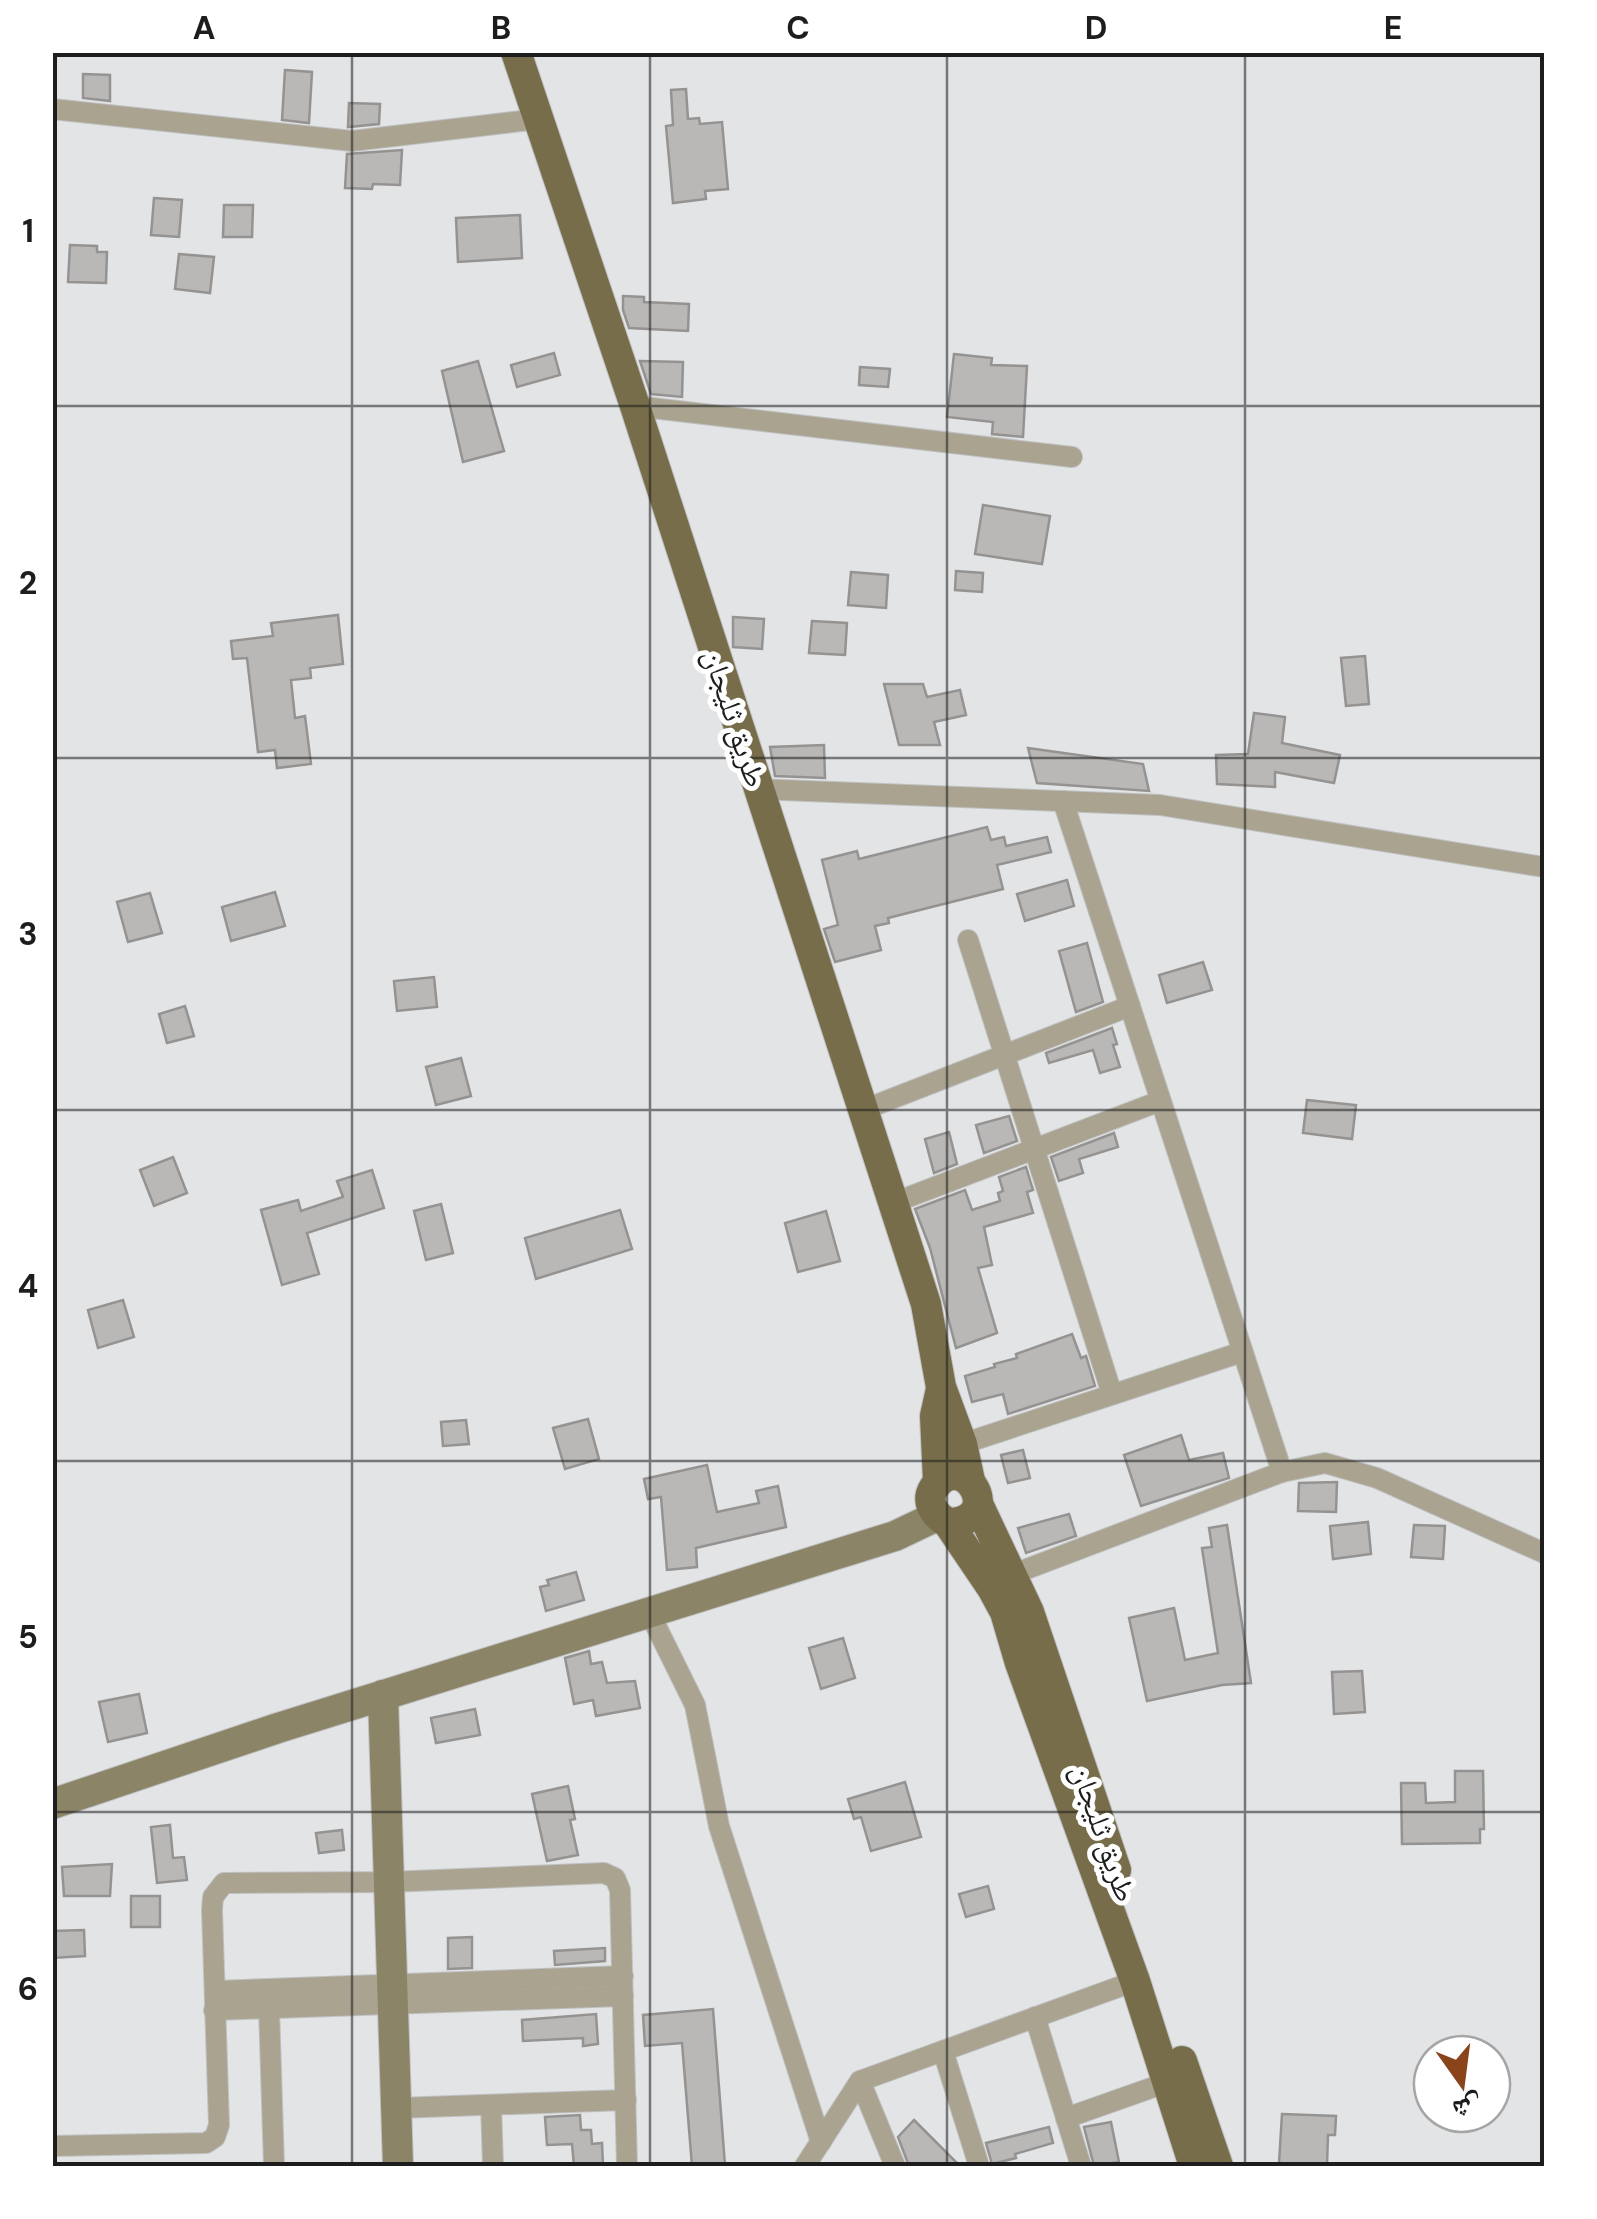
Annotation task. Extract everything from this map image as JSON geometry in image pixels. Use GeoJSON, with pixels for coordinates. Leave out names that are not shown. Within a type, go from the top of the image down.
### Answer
{"type":"FeatureCollection","features":[{"type":"Feature","properties":{"kind":"main road","name":"طريق ثليجان"},"geometry":{"type":"LineString","coordinates":[[516,52],[926,1304],[941,1386],[1002,1582],[1004,1612],[1020,1663],[1135,1981],[1194,2166]]}},
{"type":"Feature","properties":{"kind":"main road","name":"طريق ثليجان"},"geometry":{"type":"LineString","coordinates":[[938,1482],[935,1416],[941,1386]]}},
{"type":"Feature","properties":{"kind":"main road"},"geometry":{"type":"LineString","coordinates":[[52,1804],[942,1520],[961,1522],[972,1516],[974,1492],[960,1476],[948,1476],[931,1492],[930,1505],[942,1520]]}},
{"type":"Feature","properties":{"kind":"main road","name":"طريق ثليجان"},"geometry":{"type":"LineString","coordinates":[[942,1520],[1029,1612],[1218,2166]]}},
{"type":"Feature","properties":{"kind":"main road"},"geometry":{"type":"LineString","coordinates":[[375,1698],[384,1994],[382,2166]]}},
{"type":"Feature","properties":{"kind":"main road"},"geometry":{"type":"LineString","coordinates":[[384,1994],[398,2166]]}},
{"type":"Feature","properties":{"kind":"street"},"geometry":{"type":"LineString","coordinates":[[52,108],[352,141],[538,119]]}},
{"type":"Feature","properties":{"kind":"street"},"geometry":{"type":"LineString","coordinates":[[635,406],[1072,458]]}},
{"type":"Feature","properties":{"kind":"street"},"geometry":{"type":"LineString","coordinates":[[758,789],[1160,805],[1544,867]]}},
{"type":"Feature","properties":{"kind":"street"},"geometry":{"type":"LineString","coordinates":[[1064,801],[1282,1472]]}},
{"type":"Feature","properties":{"kind":"street"},"geometry":{"type":"LineString","coordinates":[[968,940],[1112,1394]]}},
{"type":"Feature","properties":{"kind":"street"},"geometry":{"type":"LineString","coordinates":[[864,1110],[1130,1006]]}},
{"type":"Feature","properties":{"kind":"street"},"geometry":{"type":"LineString","coordinates":[[893,1203],[1160,1100]]}},
{"type":"Feature","properties":{"kind":"street"},"geometry":{"type":"LineString","coordinates":[[962,1444],[1242,1352]]}},
{"type":"Feature","properties":{"kind":"street"},"geometry":{"type":"LineString","coordinates":[[1002,1582],[1282,1472],[1325,1463],[1378,1478],[1544,1553]]}},
{"type":"Feature","properties":{"kind":"street"},"geometry":{"type":"LineString","coordinates":[[650,1614],[695,1705],[719,1826],[821,2142]]}},
{"type":"Feature","properties":{"kind":"street"},"geometry":{"type":"LineString","coordinates":[[52,2146],[106,2156],[206,2143],[215,2137],[219,2126],[213,1896],[224,1883],[604,1873],[614,1878],[620,1890],[627,2166]]}},
{"type":"Feature","properties":{"kind":"street"},"geometry":{"type":"LineString","coordinates":[[805,2166],[860,2081],[1135,1981]]}},
{"type":"Feature","properties":{"kind":"street"},"geometry":{"type":"LineString","coordinates":[[214,2000],[623,1986]]}},
{"type":"Feature","properties":{"kind":"street"},"geometry":{"type":"LineString","coordinates":[[214,2000],[269,2008],[384,1994]]}},
{"type":"Feature","properties":{"kind":"street"},"geometry":{"type":"LineString","coordinates":[[269,2008],[274,2166]]}},
{"type":"Feature","properties":{"kind":"street"},"geometry":{"type":"LineString","coordinates":[[1036,2017],[1081,2166]]}},
{"type":"Feature","properties":{"kind":"street"},"geometry":{"type":"LineString","coordinates":[[943,2051],[979,2166]]}},
{"type":"Feature","properties":{"kind":"street"},"geometry":{"type":"LineString","coordinates":[[860,2081],[895,2166]]}},
{"type":"Feature","properties":{"kind":"street"},"geometry":{"type":"LineString","coordinates":[[1066,2118],[1168,2082]]}},
{"type":"Feature","properties":{"kind":"street"},"geometry":{"type":"LineString","coordinates":[[396,2108],[626,2100]]}},
{"type":"Feature","properties":{"kind":"street"},"geometry":{"type":"LineString","coordinates":[[491,2105],[493,2166]]}},
{"type":"Feature","properties":{"kind":"building"},"geometry":{"type":"Polygon","coordinates":[[[285,70],[312,72],[309,123],[282,120],[285,70]]]}},
{"type":"Feature","properties":{"kind":"building"},"geometry":{"type":"Polygon","coordinates":[[[83,74],[110,75],[110,101],[83,98],[83,74]]]}},
{"type":"Feature","properties":{"kind":"building"},"geometry":{"type":"Polygon","coordinates":[[[686,89],[688,119],[699,118],[700,124],[722,122],[728,189],[705,191],[706,199],[673,203],[666,126],[673,125],[671,90],[686,89]]]}},
{"type":"Feature","properties":{"kind":"building"},"geometry":{"type":"Polygon","coordinates":[[[349,103],[380,104],[379,124],[348,127],[349,103]]]}},
{"type":"Feature","properties":{"kind":"building"},"geometry":{"type":"Polygon","coordinates":[[[402,150],[400,185],[345,188],[347,154],[402,150]]]}},
{"type":"Feature","properties":{"kind":"building"},"geometry":{"type":"Polygon","coordinates":[[[154,198],[182,200],[179,237],[151,235],[154,198]]]}},
{"type":"Feature","properties":{"kind":"building"},"geometry":{"type":"Polygon","coordinates":[[[224,205],[253,205],[252,237],[223,237],[224,205]]]}},
{"type":"Feature","properties":{"kind":"building"},"geometry":{"type":"Polygon","coordinates":[[[520,215],[522,258],[458,262],[456,218],[520,215]]]}},
{"type":"Feature","properties":{"kind":"building"},"geometry":{"type":"Polygon","coordinates":[[[70,245],[97,246],[97,252],[107,252],[106,283],[68,282],[70,245]]]}},
{"type":"Feature","properties":{"kind":"building"},"geometry":{"type":"Polygon","coordinates":[[[179,254],[214,257],[210,293],[175,289],[179,254]]]}},
{"type":"Feature","properties":{"kind":"building"},"geometry":{"type":"Polygon","coordinates":[[[623,296],[644,297],[644,302],[689,304],[688,331],[629,328],[623,296]]]}},
{"type":"Feature","properties":{"kind":"building"},"geometry":{"type":"Polygon","coordinates":[[[554,353],[560,375],[517,387],[511,365],[554,353]]]}},
{"type":"Feature","properties":{"kind":"building"},"geometry":{"type":"Polygon","coordinates":[[[954,354],[992,358],[991,365],[1027,366],[1023,437],[992,434],[993,422],[947,417],[954,354]]]}},
{"type":"Feature","properties":{"kind":"building"},"geometry":{"type":"Polygon","coordinates":[[[478,361],[504,451],[463,462],[442,371],[478,361]]]}},
{"type":"Feature","properties":{"kind":"building"},"geometry":{"type":"Polygon","coordinates":[[[640,361],[683,362],[682,397],[651,394],[640,361]]]}},
{"type":"Feature","properties":{"kind":"building"},"geometry":{"type":"Polygon","coordinates":[[[860,367],[890,369],[888,387],[859,385],[860,367]]]}},
{"type":"Feature","properties":{"kind":"building"},"geometry":{"type":"Polygon","coordinates":[[[983,505],[1050,516],[1042,564],[975,554],[983,505]]]}},
{"type":"Feature","properties":{"kind":"building"},"geometry":{"type":"Polygon","coordinates":[[[956,571],[983,573],[982,592],[955,590],[956,571]]]}},
{"type":"Feature","properties":{"kind":"building"},"geometry":{"type":"Polygon","coordinates":[[[851,572],[888,575],[886,608],[848,605],[851,572]]]}},
{"type":"Feature","properties":{"kind":"building"},"geometry":{"type":"Polygon","coordinates":[[[338,615],[343,664],[310,668],[311,678],[291,680],[295,718],[305,716],[311,764],[277,768],[275,750],[258,752],[247,658],[233,659],[231,641],[273,636],[271,623],[338,615]]]}},
{"type":"Feature","properties":{"kind":"building"},"geometry":{"type":"Polygon","coordinates":[[[733,617],[764,619],[762,649],[733,647],[733,617]]]}},
{"type":"Feature","properties":{"kind":"building"},"geometry":{"type":"Polygon","coordinates":[[[812,621],[847,623],[845,655],[809,653],[812,621]]]}},
{"type":"Feature","properties":{"kind":"building"},"geometry":{"type":"Polygon","coordinates":[[[1365,656],[1369,704],[1346,706],[1341,658],[1365,656]]]}},
{"type":"Feature","properties":{"kind":"building"},"geometry":{"type":"Polygon","coordinates":[[[884,684],[923,684],[927,697],[960,690],[966,715],[934,722],[940,745],[899,745],[884,684]]]}},
{"type":"Feature","properties":{"kind":"building"},"geometry":{"type":"Polygon","coordinates":[[[1254,713],[1285,717],[1282,743],[1340,755],[1334,783],[1275,772],[1275,787],[1217,784],[1216,755],[1248,754],[1254,713]]]}},
{"type":"Feature","properties":{"kind":"building"},"geometry":{"type":"Polygon","coordinates":[[[824,745],[825,778],[775,776],[770,747],[824,745]]]}},
{"type":"Feature","properties":{"kind":"building"},"geometry":{"type":"Polygon","coordinates":[[[1028,748],[1143,764],[1149,791],[1037,783],[1028,748]]]}},
{"type":"Feature","properties":{"kind":"building"},"geometry":{"type":"Polygon","coordinates":[[[987,827],[991,840],[1004,837],[1006,846],[1047,837],[1051,852],[997,865],[1003,889],[888,918],[889,923],[875,926],[881,950],[835,962],[824,929],[838,925],[822,860],[857,851],[859,859],[987,827]]]}},
{"type":"Feature","properties":{"kind":"building"},"geometry":{"type":"Polygon","coordinates":[[[1067,880],[1074,906],[1025,921],[1017,894],[1067,880]]]}},
{"type":"Feature","properties":{"kind":"building"},"geometry":{"type":"Polygon","coordinates":[[[275,892],[285,926],[231,941],[222,907],[275,892]]]}},
{"type":"Feature","properties":{"kind":"building"},"geometry":{"type":"Polygon","coordinates":[[[150,893],[162,933],[128,942],[117,902],[150,893]]]}},
{"type":"Feature","properties":{"kind":"building"},"geometry":{"type":"Polygon","coordinates":[[[1087,943],[1103,1002],[1076,1012],[1059,951],[1087,943]]]}},
{"type":"Feature","properties":{"kind":"building"},"geometry":{"type":"Polygon","coordinates":[[[1203,962],[1212,990],[1167,1003],[1159,975],[1203,962]]]}},
{"type":"Feature","properties":{"kind":"building"},"geometry":{"type":"Polygon","coordinates":[[[434,977],[437,1007],[397,1011],[394,981],[434,977]]]}},
{"type":"Feature","properties":{"kind":"building"},"geometry":{"type":"Polygon","coordinates":[[[185,1006],[194,1036],[167,1043],[159,1014],[185,1006]]]}},
{"type":"Feature","properties":{"kind":"building"},"geometry":{"type":"Polygon","coordinates":[[[1112,1028],[1120,1067],[1100,1073],[1093,1050],[1049,1063],[1046,1053],[1112,1028]]]}},
{"type":"Feature","properties":{"kind":"building"},"geometry":{"type":"Polygon","coordinates":[[[461,1058],[471,1096],[436,1105],[426,1067],[461,1058]]]}},
{"type":"Feature","properties":{"kind":"building"},"geometry":{"type":"Polygon","coordinates":[[[1307,1100],[1356,1105],[1352,1139],[1303,1133],[1307,1100]]]}},
{"type":"Feature","properties":{"kind":"building"},"geometry":{"type":"Polygon","coordinates":[[[1009,1116],[1017,1141],[984,1153],[976,1125],[1009,1116]]]}},
{"type":"Feature","properties":{"kind":"building"},"geometry":{"type":"Polygon","coordinates":[[[949,1132],[957,1164],[934,1173],[925,1139],[949,1132]]]}},
{"type":"Feature","properties":{"kind":"building"},"geometry":{"type":"Polygon","coordinates":[[[1114,1133],[1118,1147],[1079,1159],[1083,1173],[1059,1181],[1051,1157],[1114,1133]]]}},
{"type":"Feature","properties":{"kind":"building"},"geometry":{"type":"Polygon","coordinates":[[[173,1157],[187,1193],[154,1206],[140,1170],[173,1157]]]}},
{"type":"Feature","properties":{"kind":"building"},"geometry":{"type":"Polygon","coordinates":[[[1026,1167],[1033,1190],[1027,1192],[1033,1213],[984,1227],[992,1265],[978,1268],[997,1333],[956,1348],[930,1248],[915,1209],[965,1190],[972,1210],[1000,1201],[998,1193],[1003,1191],[999,1177],[1026,1167]]]}},
{"type":"Feature","properties":{"kind":"building"},"geometry":{"type":"Polygon","coordinates":[[[372,1170],[384,1208],[307,1233],[319,1274],[282,1285],[261,1210],[298,1200],[301,1211],[343,1197],[337,1181],[372,1170]]]}},
{"type":"Feature","properties":{"kind":"building"},"geometry":{"type":"Polygon","coordinates":[[[441,1204],[453,1253],[426,1260],[414,1211],[441,1204]]]}},
{"type":"Feature","properties":{"kind":"building"},"geometry":{"type":"Polygon","coordinates":[[[620,1210],[632,1249],[536,1279],[525,1238],[620,1210]]]}},
{"type":"Feature","properties":{"kind":"building"},"geometry":{"type":"Polygon","coordinates":[[[826,1211],[840,1261],[798,1272],[785,1223],[826,1211]]]}},
{"type":"Feature","properties":{"kind":"building"},"geometry":{"type":"Polygon","coordinates":[[[123,1300],[134,1337],[98,1348],[88,1310],[123,1300]]]}},
{"type":"Feature","properties":{"kind":"building"},"geometry":{"type":"Polygon","coordinates":[[[1072,1334],[1081,1358],[1086,1356],[1095,1386],[1008,1414],[1003,1394],[972,1402],[965,1376],[1072,1334]]]}},
{"type":"Feature","properties":{"kind":"building"},"geometry":{"type":"Polygon","coordinates":[[[588,1419],[599,1459],[565,1469],[553,1428],[588,1419]]]}},
{"type":"Feature","properties":{"kind":"building"},"geometry":{"type":"Polygon","coordinates":[[[466,1420],[469,1444],[443,1446],[441,1422],[466,1420]]]}},
{"type":"Feature","properties":{"kind":"building"},"geometry":{"type":"Polygon","coordinates":[[[1181,1435],[1189,1460],[1223,1453],[1229,1478],[1141,1506],[1124,1455],[1181,1435]]]}},
{"type":"Feature","properties":{"kind":"building"},"geometry":{"type":"Polygon","coordinates":[[[1023,1450],[1030,1478],[1008,1483],[1001,1455],[1023,1450]]]}},
{"type":"Feature","properties":{"kind":"building"},"geometry":{"type":"Polygon","coordinates":[[[707,1465],[717,1512],[759,1503],[756,1491],[778,1486],[786,1527],[696,1548],[697,1567],[667,1570],[661,1497],[648,1499],[644,1479],[707,1465]]]}},
{"type":"Feature","properties":{"kind":"building"},"geometry":{"type":"Polygon","coordinates":[[[1337,1482],[1336,1512],[1298,1511],[1299,1483],[1337,1482]]]}},
{"type":"Feature","properties":{"kind":"building"},"geometry":{"type":"Polygon","coordinates":[[[1069,1514],[1076,1536],[1026,1553],[1018,1528],[1069,1514]]]}},
{"type":"Feature","properties":{"kind":"building"},"geometry":{"type":"Polygon","coordinates":[[[1368,1522],[1371,1554],[1333,1559],[1330,1526],[1368,1522]]]}},
{"type":"Feature","properties":{"kind":"building"},"geometry":{"type":"Polygon","coordinates":[[[1227,1525],[1251,1683],[1147,1701],[1129,1618],[1174,1608],[1185,1660],[1218,1653],[1202,1548],[1212,1547],[1209,1528],[1227,1525]]]}},
{"type":"Feature","properties":{"kind":"building"},"geometry":{"type":"Polygon","coordinates":[[[1414,1525],[1445,1526],[1443,1559],[1411,1557],[1414,1525]]]}},
{"type":"Feature","properties":{"kind":"building"},"geometry":{"type":"Polygon","coordinates":[[[576,1572],[584,1600],[546,1611],[540,1587],[549,1585],[547,1580],[576,1572]]]}},
{"type":"Feature","properties":{"kind":"building"},"geometry":{"type":"Polygon","coordinates":[[[843,1638],[855,1678],[821,1689],[809,1648],[843,1638]]]}},
{"type":"Feature","properties":{"kind":"building"},"geometry":{"type":"Polygon","coordinates":[[[589,1651],[591,1664],[602,1662],[607,1683],[635,1681],[640,1708],[596,1716],[593,1700],[574,1704],[565,1658],[589,1651]]]}},
{"type":"Feature","properties":{"kind":"building"},"geometry":{"type":"Polygon","coordinates":[[[1362,1671],[1365,1712],[1334,1714],[1332,1672],[1362,1671]]]}},
{"type":"Feature","properties":{"kind":"building"},"geometry":{"type":"Polygon","coordinates":[[[139,1694],[147,1733],[108,1742],[99,1702],[139,1694]]]}},
{"type":"Feature","properties":{"kind":"building"},"geometry":{"type":"Polygon","coordinates":[[[475,1709],[480,1735],[436,1743],[431,1718],[475,1709]]]}},
{"type":"Feature","properties":{"kind":"building"},"geometry":{"type":"Polygon","coordinates":[[[1455,1771],[1483,1771],[1484,1829],[1480,1829],[1480,1843],[1402,1844],[1401,1783],[1425,1783],[1426,1803],[1455,1802],[1455,1771]]]}},
{"type":"Feature","properties":{"kind":"building"},"geometry":{"type":"Polygon","coordinates":[[[905,1782],[921,1837],[871,1851],[861,1817],[854,1819],[848,1799],[905,1782]]]}},
{"type":"Feature","properties":{"kind":"building"},"geometry":{"type":"Polygon","coordinates":[[[568,1786],[578,1855],[547,1861],[532,1794],[568,1786]]]}},
{"type":"Feature","properties":{"kind":"building"},"geometry":{"type":"Polygon","coordinates":[[[170,1825],[173,1858],[184,1857],[187,1880],[157,1883],[151,1827],[170,1825]]]}},
{"type":"Feature","properties":{"kind":"building"},"geometry":{"type":"Polygon","coordinates":[[[342,1830],[344,1850],[319,1853],[316,1833],[342,1830]]]}},
{"type":"Feature","properties":{"kind":"building"},"geometry":{"type":"Polygon","coordinates":[[[112,1864],[110,1896],[64,1896],[62,1867],[112,1864]]]}},
{"type":"Feature","properties":{"kind":"building"},"geometry":{"type":"Polygon","coordinates":[[[988,1886],[994,1909],[966,1917],[959,1894],[988,1886]]]}},
{"type":"Feature","properties":{"kind":"building"},"geometry":{"type":"Polygon","coordinates":[[[131,1896],[160,1896],[160,1927],[131,1927],[131,1896]]]}},
{"type":"Feature","properties":{"kind":"building"},"geometry":{"type":"Polygon","coordinates":[[[84,1930],[85,1956],[52,1958],[52,1931],[84,1930]]]}},
{"type":"Feature","properties":{"kind":"building"},"geometry":{"type":"Polygon","coordinates":[[[472,1937],[472,1968],[448,1969],[448,1938],[472,1937]]]}},
{"type":"Feature","properties":{"kind":"building"},"geometry":{"type":"Polygon","coordinates":[[[605,1948],[605,1961],[555,1965],[554,1951],[605,1948]]]}},
{"type":"Feature","properties":{"kind":"building"},"geometry":{"type":"Polygon","coordinates":[[[713,2009],[725,2165],[692,2166],[682,2043],[645,2046],[643,2015],[713,2009]]]}},
{"type":"Feature","properties":{"kind":"building"},"geometry":{"type":"Polygon","coordinates":[[[596,2014],[598,2044],[583,2046],[583,2038],[523,2041],[522,2020],[596,2014]]]}},
{"type":"Feature","properties":{"kind":"building"},"geometry":{"type":"Polygon","coordinates":[[[1282,2114],[1336,2116],[1335,2135],[1328,2135],[1327,2165],[1279,2163],[1282,2114]]]}},
{"type":"Feature","properties":{"kind":"building"},"geometry":{"type":"Polygon","coordinates":[[[580,2115],[581,2130],[591,2130],[592,2144],[602,2143],[603,2166],[574,2166],[572,2144],[547,2145],[545,2117],[580,2115]]]}},
{"type":"Feature","properties":{"kind":"building"},"geometry":{"type":"Polygon","coordinates":[[[914,2120],[960,2166],[909,2166],[898,2137],[914,2120]]]}},
{"type":"Feature","properties":{"kind":"building"},"geometry":{"type":"Polygon","coordinates":[[[1111,2122],[1119,2162],[1094,2166],[1084,2127],[1111,2122]]]}},
{"type":"Feature","properties":{"kind":"building"},"geometry":{"type":"Polygon","coordinates":[[[1049,2127],[1053,2143],[992,2164],[986,2143],[1049,2127]]]}}]}
